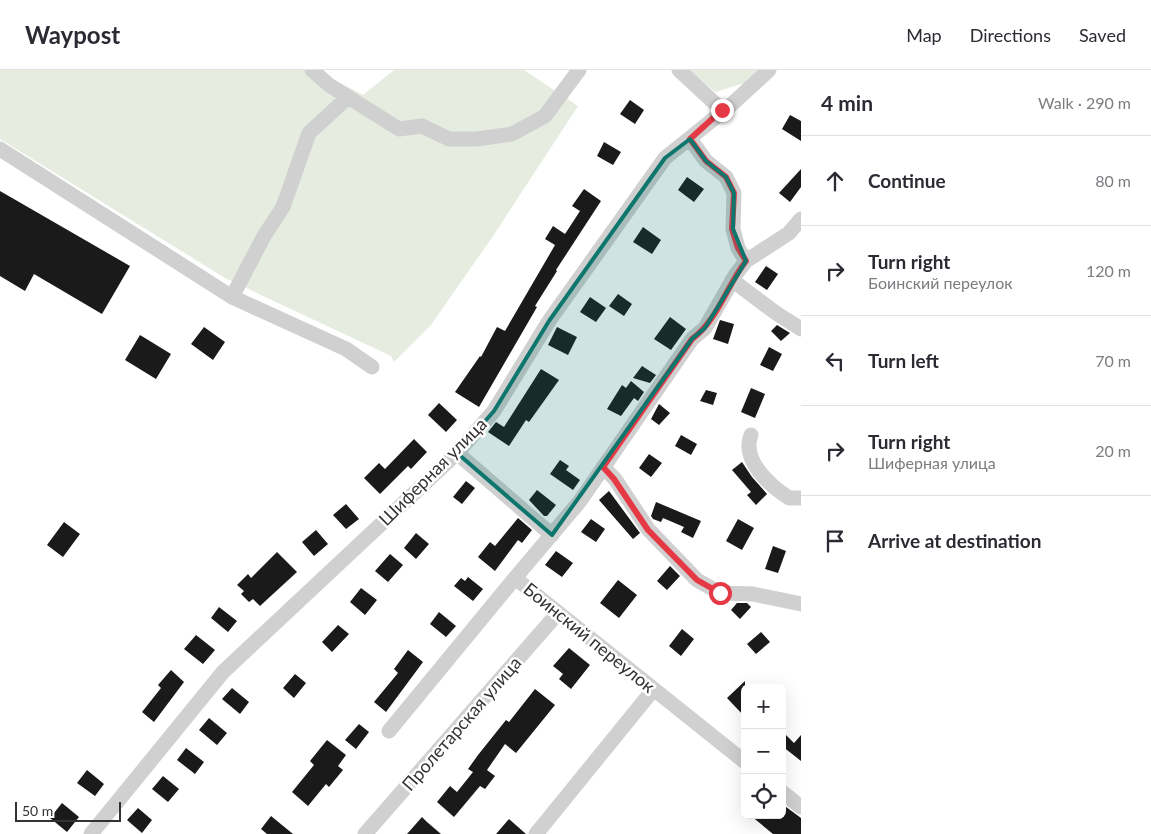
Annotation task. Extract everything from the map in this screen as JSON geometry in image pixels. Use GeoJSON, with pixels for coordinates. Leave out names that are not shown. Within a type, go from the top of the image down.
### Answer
{"type":"FeatureCollection","features":[{"type":"Feature","properties":{"kind":"street"},"geometry":{"type":"LineString","coordinates":[[312,70],[348,97],[399,129],[422,126],[449,139],[477,139],[512,134],[545,116],[579,70]]}},
{"type":"Feature","properties":{"kind":"street"},"geometry":{"type":"LineString","coordinates":[[679,70],[722,110]]}},
{"type":"Feature","properties":{"kind":"street","name":"Шиферная улица"},"geometry":{"type":"LineString","coordinates":[[91,834],[223,672],[457,453],[494,411],[549,321],[665,158],[690,139],[722,110],[731,105],[769,70]]}},
{"type":"Feature","properties":{"kind":"street"},"geometry":{"type":"LineString","coordinates":[[232,297],[264,236],[283,207],[309,133],[348,97]]}},
{"type":"Feature","properties":{"kind":"street"},"geometry":{"type":"LineString","coordinates":[[690,139],[706,161],[726,177],[734,193],[732,229],[738,248],[746,261]]}},
{"type":"Feature","properties":{"kind":"street"},"geometry":{"type":"LineString","coordinates":[[0,149],[232,297],[346,349],[372,367]]}},
{"type":"Feature","properties":{"kind":"street","name":"Боинский переулок"},"geometry":{"type":"LineString","coordinates":[[741,759],[515,578],[580,500],[692,339],[705,328],[732,280],[746,261],[789,233],[801,219]]}},
{"type":"Feature","properties":{"kind":"street"},"geometry":{"type":"LineString","coordinates":[[732,280],[742,289],[801,329]]}},
{"type":"Feature","properties":{"kind":"street"},"geometry":{"type":"LineString","coordinates":[[751,435],[748,450],[751,458],[762,473],[789,498],[801,498]]}},
{"type":"Feature","properties":{"kind":"street"},"geometry":{"type":"LineString","coordinates":[[457,453],[552,535]]}},
{"type":"Feature","properties":{"kind":"street"},"geometry":{"type":"LineString","coordinates":[[603,467],[614,479],[648,530],[697,580],[720,593],[754,594],[801,604]]}},
{"type":"Feature","properties":{"kind":"street"},"geometry":{"type":"LineString","coordinates":[[389,731],[515,578]]}},
{"type":"Feature","properties":{"kind":"street","name":"Пролетарская улица"},"geometry":{"type":"LineString","coordinates":[[366,834],[558,613]]}},
{"type":"Feature","properties":{"kind":"street"},"geometry":{"type":"LineString","coordinates":[[536,834],[653,690]]}},
{"type":"Feature","properties":{"kind":"street"},"geometry":{"type":"LineString","coordinates":[[786,794],[799,800]]}},
{"type":"Feature","properties":{"kind":"highlighted area"},"geometry":{"type":"Polygon","coordinates":[[[690,139],[706,161],[726,177],[734,193],[733,229],[746,261],[705,328],[692,339],[552,535],[457,453],[494,411],[549,321],[665,158],[690,139]]]}},
{"type":"Feature","properties":{"kind":"shaded area"},"geometry":{"type":"Polygon","coordinates":[[[0,70],[316,70],[363,95],[394,70],[524,70],[578,106],[493,236],[431,325],[394,362],[391,356],[225,278],[0,139],[0,70]]]}},
{"type":"Feature","properties":{"kind":"shaded area"},"geometry":{"type":"Polygon","coordinates":[[[689,70],[760,70],[750,83],[715,92],[689,70]]]}},
{"type":"Feature","properties":{"kind":"building"},"geometry":{"type":"Polygon","coordinates":[[[630,100],[644,110],[635,124],[620,114],[630,100]]]}},
{"type":"Feature","properties":{"kind":"building"},"geometry":{"type":"Polygon","coordinates":[[[790,115],[801,121],[801,141],[782,129],[790,115]]]}},
{"type":"Feature","properties":{"kind":"building"},"geometry":{"type":"Polygon","coordinates":[[[604,142],[621,152],[613,165],[597,156],[604,142]]]}},
{"type":"Feature","properties":{"kind":"building"},"geometry":{"type":"Polygon","coordinates":[[[801,169],[801,187],[790,202],[779,193],[801,169]]]}},
{"type":"Feature","properties":{"kind":"building"},"geometry":{"type":"Polygon","coordinates":[[[687,177],[704,189],[694,202],[678,190],[687,177]]]}},
{"type":"Feature","properties":{"kind":"building"},"geometry":{"type":"Polygon","coordinates":[[[584,189],[601,201],[556,270],[535,306],[537,307],[479,407],[455,392],[481,357],[497,327],[505,331],[555,245],[545,239],[553,226],[565,234],[580,211],[572,206],[584,189]]]}},
{"type":"Feature","properties":{"kind":"building"},"geometry":{"type":"Polygon","coordinates":[[[0,191],[130,266],[102,314],[34,274],[25,291],[0,276],[0,191]]]}},
{"type":"Feature","properties":{"kind":"building"},"geometry":{"type":"Polygon","coordinates":[[[643,227],[661,240],[652,254],[633,242],[643,227]]]}},
{"type":"Feature","properties":{"kind":"building"},"geometry":{"type":"Polygon","coordinates":[[[766,266],[778,274],[767,290],[755,282],[766,266]]]}},
{"type":"Feature","properties":{"kind":"building"},"geometry":{"type":"Polygon","coordinates":[[[618,294],[632,304],[624,316],[609,306],[618,294]]]}},
{"type":"Feature","properties":{"kind":"building"},"geometry":{"type":"Polygon","coordinates":[[[590,297],[606,308],[596,322],[580,312],[590,297]]]}},
{"type":"Feature","properties":{"kind":"building"},"geometry":{"type":"Polygon","coordinates":[[[670,317],[686,329],[671,350],[654,339],[670,317]]]}},
{"type":"Feature","properties":{"kind":"building"},"geometry":{"type":"Polygon","coordinates":[[[720,320],[734,324],[728,344],[713,339],[720,320]]]}},
{"type":"Feature","properties":{"kind":"building"},"geometry":{"type":"Polygon","coordinates":[[[777,325],[790,333],[781,341],[771,331],[777,325]]]}},
{"type":"Feature","properties":{"kind":"building"},"geometry":{"type":"Polygon","coordinates":[[[204,327],[225,342],[213,360],[191,344],[204,327]]]}},
{"type":"Feature","properties":{"kind":"building"},"geometry":{"type":"Polygon","coordinates":[[[557,327],[577,337],[568,355],[548,345],[557,327]]]}},
{"type":"Feature","properties":{"kind":"building"},"geometry":{"type":"Polygon","coordinates":[[[140,335],[171,354],[156,379],[125,360],[140,335]]]}},
{"type":"Feature","properties":{"kind":"building"},"geometry":{"type":"Polygon","coordinates":[[[769,347],[782,354],[773,371],[760,365],[769,347]]]}},
{"type":"Feature","properties":{"kind":"building"},"geometry":{"type":"Polygon","coordinates":[[[642,366],[656,375],[650,383],[633,378],[642,366]]]}},
{"type":"Feature","properties":{"kind":"building"},"geometry":{"type":"Polygon","coordinates":[[[541,369],[559,380],[529,422],[526,420],[509,446],[488,432],[496,422],[504,427],[541,369]]]}},
{"type":"Feature","properties":{"kind":"building"},"geometry":{"type":"Polygon","coordinates":[[[631,381],[644,392],[638,401],[634,398],[621,416],[607,409],[622,385],[626,388],[631,381]]]}},
{"type":"Feature","properties":{"kind":"building"},"geometry":{"type":"Polygon","coordinates":[[[751,388],[765,394],[755,418],[741,412],[751,388]]]}},
{"type":"Feature","properties":{"kind":"building"},"geometry":{"type":"Polygon","coordinates":[[[706,390],[717,393],[713,405],[700,401],[706,390]]]}},
{"type":"Feature","properties":{"kind":"building"},"geometry":{"type":"Polygon","coordinates":[[[439,403],[457,420],[446,432],[428,415],[439,403]]]}},
{"type":"Feature","properties":{"kind":"building"},"geometry":{"type":"Polygon","coordinates":[[[659,404],[670,413],[659,425],[651,419],[659,404]]]}},
{"type":"Feature","properties":{"kind":"building"},"geometry":{"type":"Polygon","coordinates":[[[681,435],[697,444],[691,455],[675,446],[681,435]]]}},
{"type":"Feature","properties":{"kind":"building"},"geometry":{"type":"Polygon","coordinates":[[[414,439],[427,452],[411,469],[408,466],[380,494],[364,478],[379,463],[385,469],[414,439]]]}},
{"type":"Feature","properties":{"kind":"building"},"geometry":{"type":"Polygon","coordinates":[[[649,454],[662,463],[651,477],[639,468],[649,454]]]}},
{"type":"Feature","properties":{"kind":"building"},"geometry":{"type":"Polygon","coordinates":[[[560,460],[569,466],[566,470],[580,480],[573,490],[550,474],[560,460]]]}},
{"type":"Feature","properties":{"kind":"building"},"geometry":{"type":"Polygon","coordinates":[[[742,462],[767,494],[756,505],[747,495],[751,492],[732,470],[742,462]]]}},
{"type":"Feature","properties":{"kind":"building"},"geometry":{"type":"Polygon","coordinates":[[[466,481],[475,488],[462,504],[453,497],[466,481]]]}},
{"type":"Feature","properties":{"kind":"building"},"geometry":{"type":"Polygon","coordinates":[[[537,490],[556,505],[547,516],[544,516],[529,500],[537,490]]]}},
{"type":"Feature","properties":{"kind":"building"},"geometry":{"type":"Polygon","coordinates":[[[609,491],[640,533],[633,539],[599,500],[609,491]]]}},
{"type":"Feature","properties":{"kind":"building"},"geometry":{"type":"Polygon","coordinates":[[[656,502],[701,521],[693,538],[681,532],[684,527],[663,518],[661,522],[653,519],[651,516],[656,502]]]}},
{"type":"Feature","properties":{"kind":"building"},"geometry":{"type":"Polygon","coordinates":[[[346,504],[359,519],[346,529],[333,515],[346,504]]]}},
{"type":"Feature","properties":{"kind":"building"},"geometry":{"type":"Polygon","coordinates":[[[518,518],[532,530],[522,543],[518,540],[495,571],[478,557],[490,542],[495,546],[518,518]]]}},
{"type":"Feature","properties":{"kind":"building"},"geometry":{"type":"Polygon","coordinates":[[[591,519],[605,529],[596,542],[581,532],[591,519]]]}},
{"type":"Feature","properties":{"kind":"building"},"geometry":{"type":"Polygon","coordinates":[[[738,519],[754,528],[742,550],[726,541],[738,519]]]}},
{"type":"Feature","properties":{"kind":"building"},"geometry":{"type":"Polygon","coordinates":[[[64,522],[80,534],[63,557],[47,545],[64,522]]]}},
{"type":"Feature","properties":{"kind":"building"},"geometry":{"type":"Polygon","coordinates":[[[316,530],[328,544],[314,556],[302,542],[316,530]]]}},
{"type":"Feature","properties":{"kind":"building"},"geometry":{"type":"Polygon","coordinates":[[[416,533],[429,544],[416,559],[404,548],[416,533]]]}},
{"type":"Feature","properties":{"kind":"building"},"geometry":{"type":"Polygon","coordinates":[[[773,546],[786,551],[778,573],[765,569],[773,546]]]}},
{"type":"Feature","properties":{"kind":"building"},"geometry":{"type":"Polygon","coordinates":[[[556,551],[573,563],[562,577],[545,565],[556,551]]]}},
{"type":"Feature","properties":{"kind":"building"},"geometry":{"type":"Polygon","coordinates":[[[277,552],[297,572],[260,606],[253,599],[249,602],[241,594],[244,591],[237,585],[248,574],[251,578],[277,552]]]}},
{"type":"Feature","properties":{"kind":"building"},"geometry":{"type":"Polygon","coordinates":[[[390,554],[403,565],[388,582],[375,571],[390,554]]]}},
{"type":"Feature","properties":{"kind":"building"},"geometry":{"type":"Polygon","coordinates":[[[670,566],[680,576],[667,590],[657,581],[670,566]]]}},
{"type":"Feature","properties":{"kind":"building"},"geometry":{"type":"Polygon","coordinates":[[[468,577],[483,589],[473,601],[454,586],[461,578],[465,581],[468,577]]]}},
{"type":"Feature","properties":{"kind":"building"},"geometry":{"type":"Polygon","coordinates":[[[618,580],[637,595],[619,618],[600,603],[618,580]]]}},
{"type":"Feature","properties":{"kind":"building"},"geometry":{"type":"Polygon","coordinates":[[[361,588],[377,600],[365,615],[350,602],[361,588]]]}},
{"type":"Feature","properties":{"kind":"building"},"geometry":{"type":"Polygon","coordinates":[[[737,603],[747,603],[751,607],[740,619],[731,610],[737,603]]]}},
{"type":"Feature","properties":{"kind":"building"},"geometry":{"type":"Polygon","coordinates":[[[219,607],[237,621],[228,632],[211,618],[219,607]]]}},
{"type":"Feature","properties":{"kind":"building"},"geometry":{"type":"Polygon","coordinates":[[[439,612],[456,626],[446,637],[430,624],[439,612]]]}},
{"type":"Feature","properties":{"kind":"building"},"geometry":{"type":"Polygon","coordinates":[[[338,625],[349,634],[332,652],[322,642],[338,625]]]}},
{"type":"Feature","properties":{"kind":"building"},"geometry":{"type":"Polygon","coordinates":[[[682,629],[694,639],[681,656],[669,646],[682,629]]]}},
{"type":"Feature","properties":{"kind":"building"},"geometry":{"type":"Polygon","coordinates":[[[761,632],[770,642],[756,654],[747,644],[761,632]]]}},
{"type":"Feature","properties":{"kind":"building"},"geometry":{"type":"Polygon","coordinates":[[[196,635],[215,650],[203,664],[184,649],[196,635]]]}},
{"type":"Feature","properties":{"kind":"building"},"geometry":{"type":"Polygon","coordinates":[[[569,648],[590,665],[571,689],[559,679],[563,674],[553,666],[569,648]]]}},
{"type":"Feature","properties":{"kind":"building"},"geometry":{"type":"Polygon","coordinates":[[[408,650],[423,662],[386,712],[374,702],[398,673],[394,669],[408,650]]]}},
{"type":"Feature","properties":{"kind":"building"},"geometry":{"type":"Polygon","coordinates":[[[171,670],[184,682],[154,722],[142,712],[161,688],[158,685],[171,670]]]}},
{"type":"Feature","properties":{"kind":"building"},"geometry":{"type":"Polygon","coordinates":[[[295,674],[306,683],[294,698],[283,688],[295,674]]]}},
{"type":"Feature","properties":{"kind":"building"},"geometry":{"type":"Polygon","coordinates":[[[741,685],[741,713],[727,698],[741,685]]]}},
{"type":"Feature","properties":{"kind":"building"},"geometry":{"type":"Polygon","coordinates":[[[232,688],[249,702],[240,714],[222,699],[232,688]]]}},
{"type":"Feature","properties":{"kind":"building"},"geometry":{"type":"Polygon","coordinates":[[[535,689],[555,705],[516,753],[505,744],[487,770],[495,776],[485,789],[480,786],[454,817],[437,802],[450,786],[457,792],[473,772],[468,769],[478,755],[506,720],[509,722],[535,689]]]}},
{"type":"Feature","properties":{"kind":"building"},"geometry":{"type":"Polygon","coordinates":[[[209,718],[227,733],[217,745],[199,730],[209,718]]]}},
{"type":"Feature","properties":{"kind":"building"},"geometry":{"type":"Polygon","coordinates":[[[359,724],[369,732],[356,749],[345,740],[359,724]]]}},
{"type":"Feature","properties":{"kind":"building"},"geometry":{"type":"Polygon","coordinates":[[[786,735],[794,743],[801,735],[801,761],[786,749],[786,735]]]}},
{"type":"Feature","properties":{"kind":"building"},"geometry":{"type":"Polygon","coordinates":[[[327,740],[346,755],[338,766],[343,770],[329,787],[326,784],[308,806],[292,792],[314,765],[310,761],[327,740]]]}},
{"type":"Feature","properties":{"kind":"building"},"geometry":{"type":"Polygon","coordinates":[[[186,748],[204,762],[195,774],[177,760],[186,748]]]}},
{"type":"Feature","properties":{"kind":"building"},"geometry":{"type":"Polygon","coordinates":[[[87,770],[104,784],[95,796],[77,783],[87,770]]]}},
{"type":"Feature","properties":{"kind":"building"},"geometry":{"type":"Polygon","coordinates":[[[163,776],[179,789],[168,802],[152,789],[163,776]]]}},
{"type":"Feature","properties":{"kind":"building"},"geometry":{"type":"Polygon","coordinates":[[[62,803],[79,817],[67,832],[50,818],[62,803]]]}},
{"type":"Feature","properties":{"kind":"building"},"geometry":{"type":"Polygon","coordinates":[[[786,807],[801,818],[801,834],[773,834],[755,819],[786,819],[786,807]]]}},
{"type":"Feature","properties":{"kind":"building"},"geometry":{"type":"Polygon","coordinates":[[[138,808],[152,820],[142,833],[127,820],[138,808]]]}},
{"type":"Feature","properties":{"kind":"building"},"geometry":{"type":"Polygon","coordinates":[[[271,816],[293,834],[267,834],[261,829],[271,816]]]}},
{"type":"Feature","properties":{"kind":"building"},"geometry":{"type":"Polygon","coordinates":[[[422,817],[427,822],[441,834],[407,834],[422,817]]]}},
{"type":"Feature","properties":{"kind":"building"},"geometry":{"type":"Polygon","coordinates":[[[509,819],[526,834],[496,834],[509,819]]]}},
{"type":"Feature","properties":{"kind":"route"},"geometry":{"type":"LineString","coordinates":[[720,593],[697,580],[648,530],[614,479],[603,467],[692,339],[710,321],[736,274],[746,261],[738,248],[732,229],[735,212],[734,193],[726,177],[706,161],[690,139],[722,110]]}}]}
